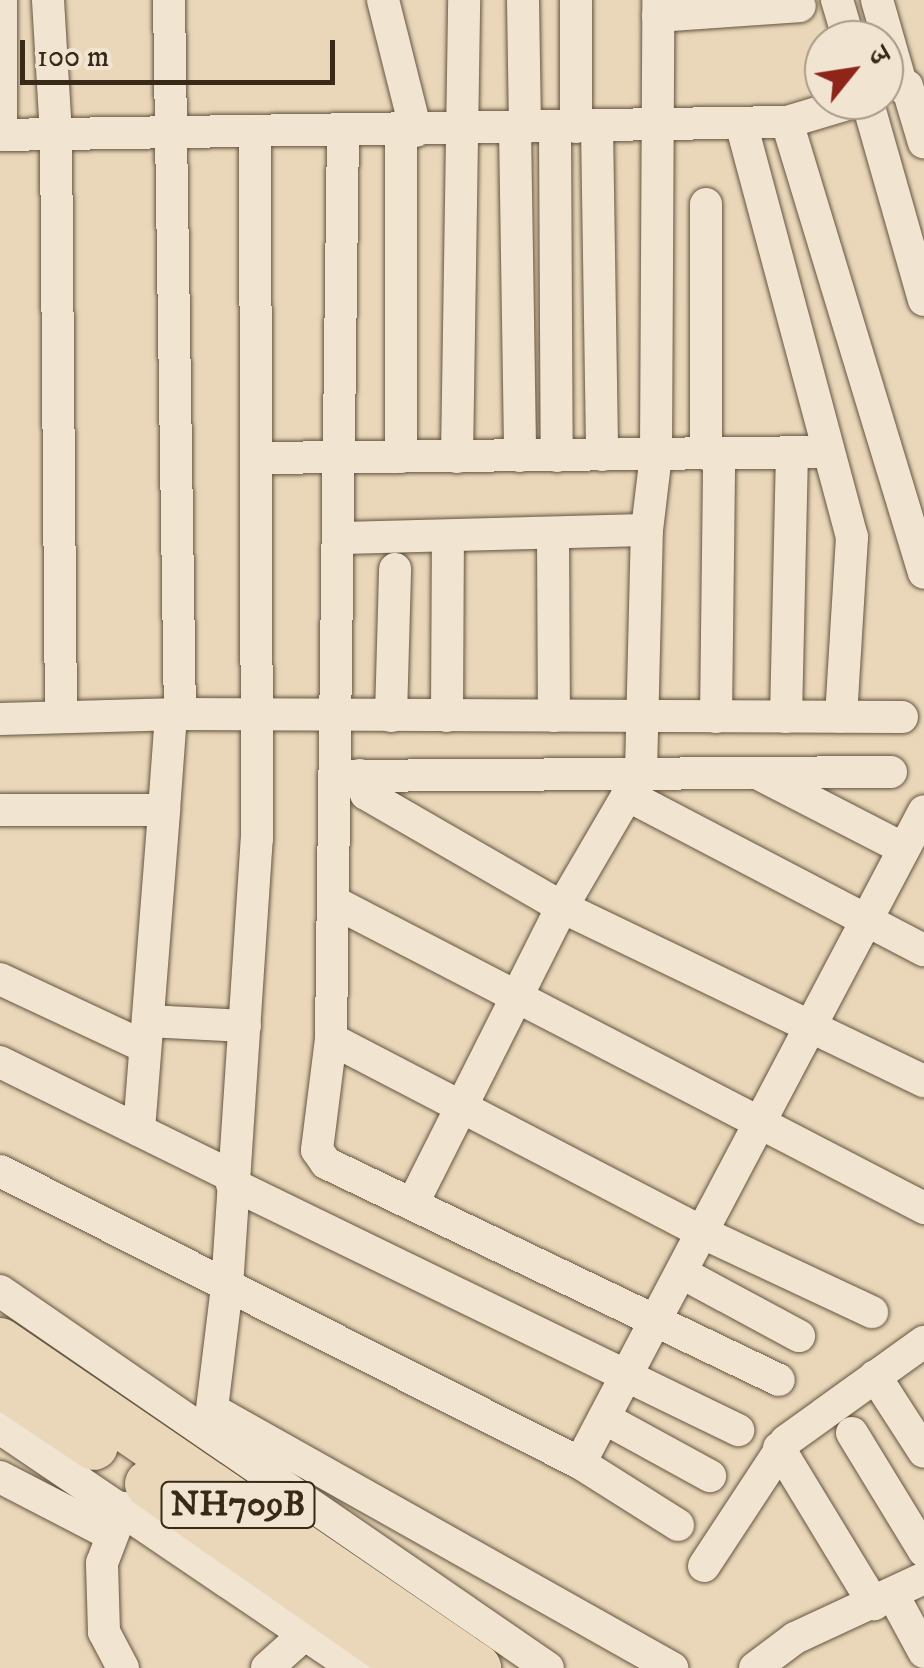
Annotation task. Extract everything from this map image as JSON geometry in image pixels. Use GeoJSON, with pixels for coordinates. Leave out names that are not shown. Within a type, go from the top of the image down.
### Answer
{"type":"FeatureCollection","features":[{"type":"Feature","properties":{"kind":"highway","name":"NH709B"},"geometry":{"type":"LineString","coordinates":[[0,1342],[476,1668]]}},
{"type":"Feature","properties":{"kind":"highway","name":"NH709B"},"geometry":{"type":"LineString","coordinates":[[0,1383],[413,1668]]}},
{"type":"Feature","properties":{"kind":"street"},"geometry":{"type":"LineString","coordinates":[[1,0],[0,136],[554,128],[787,122],[804,117]]}},
{"type":"Feature","properties":{"kind":"street"},"geometry":{"type":"LineString","coordinates":[[48,0],[56,134],[61,717]]}},
{"type":"Feature","properties":{"kind":"street"},"geometry":{"type":"LineString","coordinates":[[139,1130],[175,714],[169,0]]}},
{"type":"Feature","properties":{"kind":"street"},"geometry":{"type":"LineString","coordinates":[[383,0],[408,131],[400,457]]}},
{"type":"Feature","properties":{"kind":"street"},"geometry":{"type":"LineString","coordinates":[[456,457],[464,0]]}},
{"type":"Feature","properties":{"kind":"street"},"geometry":{"type":"LineString","coordinates":[[523,0],[554,128],[602,455]]}},
{"type":"Feature","properties":{"kind":"street"},"geometry":{"type":"LineString","coordinates":[[520,456],[554,128],[576,0]]}},
{"type":"Feature","properties":{"kind":"street"},"geometry":{"type":"LineString","coordinates":[[414,1202],[458,1103],[562,906],[634,784],[642,716],[647,530],[656,455],[658,8],[800,6]]}},
{"type":"Feature","properties":{"kind":"street"},"geometry":{"type":"LineString","coordinates":[[904,87],[924,143]]}},
{"type":"Feature","properties":{"kind":"street"},"geometry":{"type":"LineString","coordinates":[[870,120],[924,300]]}},
{"type":"Feature","properties":{"kind":"street"},"geometry":{"type":"LineString","coordinates":[[787,122],[924,573]]}},
{"type":"Feature","properties":{"kind":"street"},"geometry":{"type":"LineString","coordinates":[[741,123],[854,550],[841,717]]}},
{"type":"Feature","properties":{"kind":"street"},"geometry":{"type":"LineString","coordinates":[[554,128],[557,456]]}},
{"type":"Feature","properties":{"kind":"street"},"geometry":{"type":"LineString","coordinates":[[211,1421],[227,1287],[257,839],[254,132]]}},
{"type":"Feature","properties":{"kind":"street"},"geometry":{"type":"LineString","coordinates":[[344,132],[336,716],[348,776],[334,902],[331,1039],[320,1158],[656,1325],[779,1380]]}},
{"type":"Feature","properties":{"kind":"street"},"geometry":{"type":"LineString","coordinates":[[706,204],[716,717]]}},
{"type":"Feature","properties":{"kind":"street"},"geometry":{"type":"LineString","coordinates":[[256,458],[827,452]]}},
{"type":"Feature","properties":{"kind":"street"},"geometry":{"type":"LineString","coordinates":[[786,717],[792,454]]}},
{"type":"Feature","properties":{"kind":"street"},"geometry":{"type":"LineString","coordinates":[[340,538],[647,530]]}},
{"type":"Feature","properties":{"kind":"street"},"geometry":{"type":"LineString","coordinates":[[553,535],[554,716]]}},
{"type":"Feature","properties":{"kind":"street"},"geometry":{"type":"LineString","coordinates":[[447,716],[448,536]]}},
{"type":"Feature","properties":{"kind":"street"},"geometry":{"type":"LineString","coordinates":[[391,716],[395,569]]}},
{"type":"Feature","properties":{"kind":"street"},"geometry":{"type":"LineString","coordinates":[[0,720],[175,714],[902,718]]}},
{"type":"Feature","properties":{"kind":"street"},"geometry":{"type":"LineString","coordinates":[[348,776],[634,784],[755,772],[891,772]]}},
{"type":"Feature","properties":{"kind":"street"},"geometry":{"type":"LineString","coordinates":[[755,772],[904,849]]}},
{"type":"Feature","properties":{"kind":"street"},"geometry":{"type":"LineString","coordinates":[[348,776],[366,794],[562,906],[924,1081]]}},
{"type":"Feature","properties":{"kind":"street"},"geometry":{"type":"LineString","coordinates":[[634,784],[866,921],[924,950]]}},
{"type":"Feature","properties":{"kind":"street"},"geometry":{"type":"LineString","coordinates":[[0,810],[164,810]]}},
{"type":"Feature","properties":{"kind":"street"},"geometry":{"type":"LineString","coordinates":[[580,1463],[923,814]]}},
{"type":"Feature","properties":{"kind":"street"},"geometry":{"type":"LineString","coordinates":[[334,902],[760,1119],[924,1208]]}},
{"type":"Feature","properties":{"kind":"street"},"geometry":{"type":"LineString","coordinates":[[0,979],[147,1034],[245,1026]]}},
{"type":"Feature","properties":{"kind":"street"},"geometry":{"type":"LineString","coordinates":[[331,1039],[701,1232],[872,1312]]}},
{"type":"Feature","properties":{"kind":"street"},"geometry":{"type":"LineString","coordinates":[[0,1062],[738,1430]]}},
{"type":"Feature","properties":{"kind":"street"},"geometry":{"type":"LineString","coordinates":[[0,1172],[580,1463],[678,1525]]}},
{"type":"Feature","properties":{"kind":"street"},"geometry":{"type":"LineString","coordinates":[[682,1273],[800,1336]]}},
{"type":"Feature","properties":{"kind":"street"},"geometry":{"type":"LineString","coordinates":[[0,1291],[211,1421],[672,1668]]}},
{"type":"Feature","properties":{"kind":"street"},"geometry":{"type":"LineString","coordinates":[[704,1566],[779,1448],[875,1376],[922,1347]]}},
{"type":"Feature","properties":{"kind":"street"},"geometry":{"type":"LineString","coordinates":[[875,1376],[924,1452]]}},
{"type":"Feature","properties":{"kind":"street"},"geometry":{"type":"LineString","coordinates":[[604,1418],[710,1476]]}},
{"type":"Feature","properties":{"kind":"street"},"geometry":{"type":"LineString","coordinates":[[211,1421],[548,1668]]}},
{"type":"Feature","properties":{"kind":"street"},"geometry":{"type":"LineString","coordinates":[[0,1428],[117,1521],[355,1668]]}},
{"type":"Feature","properties":{"kind":"street"},"geometry":{"type":"LineString","coordinates":[[852,1434],[924,1552]]}},
{"type":"Feature","properties":{"kind":"street"},"geometry":{"type":"LineString","coordinates":[[779,1448],[924,1652]]}},
{"type":"Feature","properties":{"kind":"street"},"geometry":{"type":"LineString","coordinates":[[0,1477],[117,1521]]}},
{"type":"Feature","properties":{"kind":"street"},"geometry":{"type":"LineString","coordinates":[[117,1521],[102,1563],[104,1632],[123,1668]]}},
{"type":"Feature","properties":{"kind":"street"},"geometry":{"type":"LineString","coordinates":[[755,1668],[794,1638],[924,1578]]}},
{"type":"Feature","properties":{"kind":"street"},"geometry":{"type":"LineString","coordinates":[[267,1668],[305,1634]]}}]}
